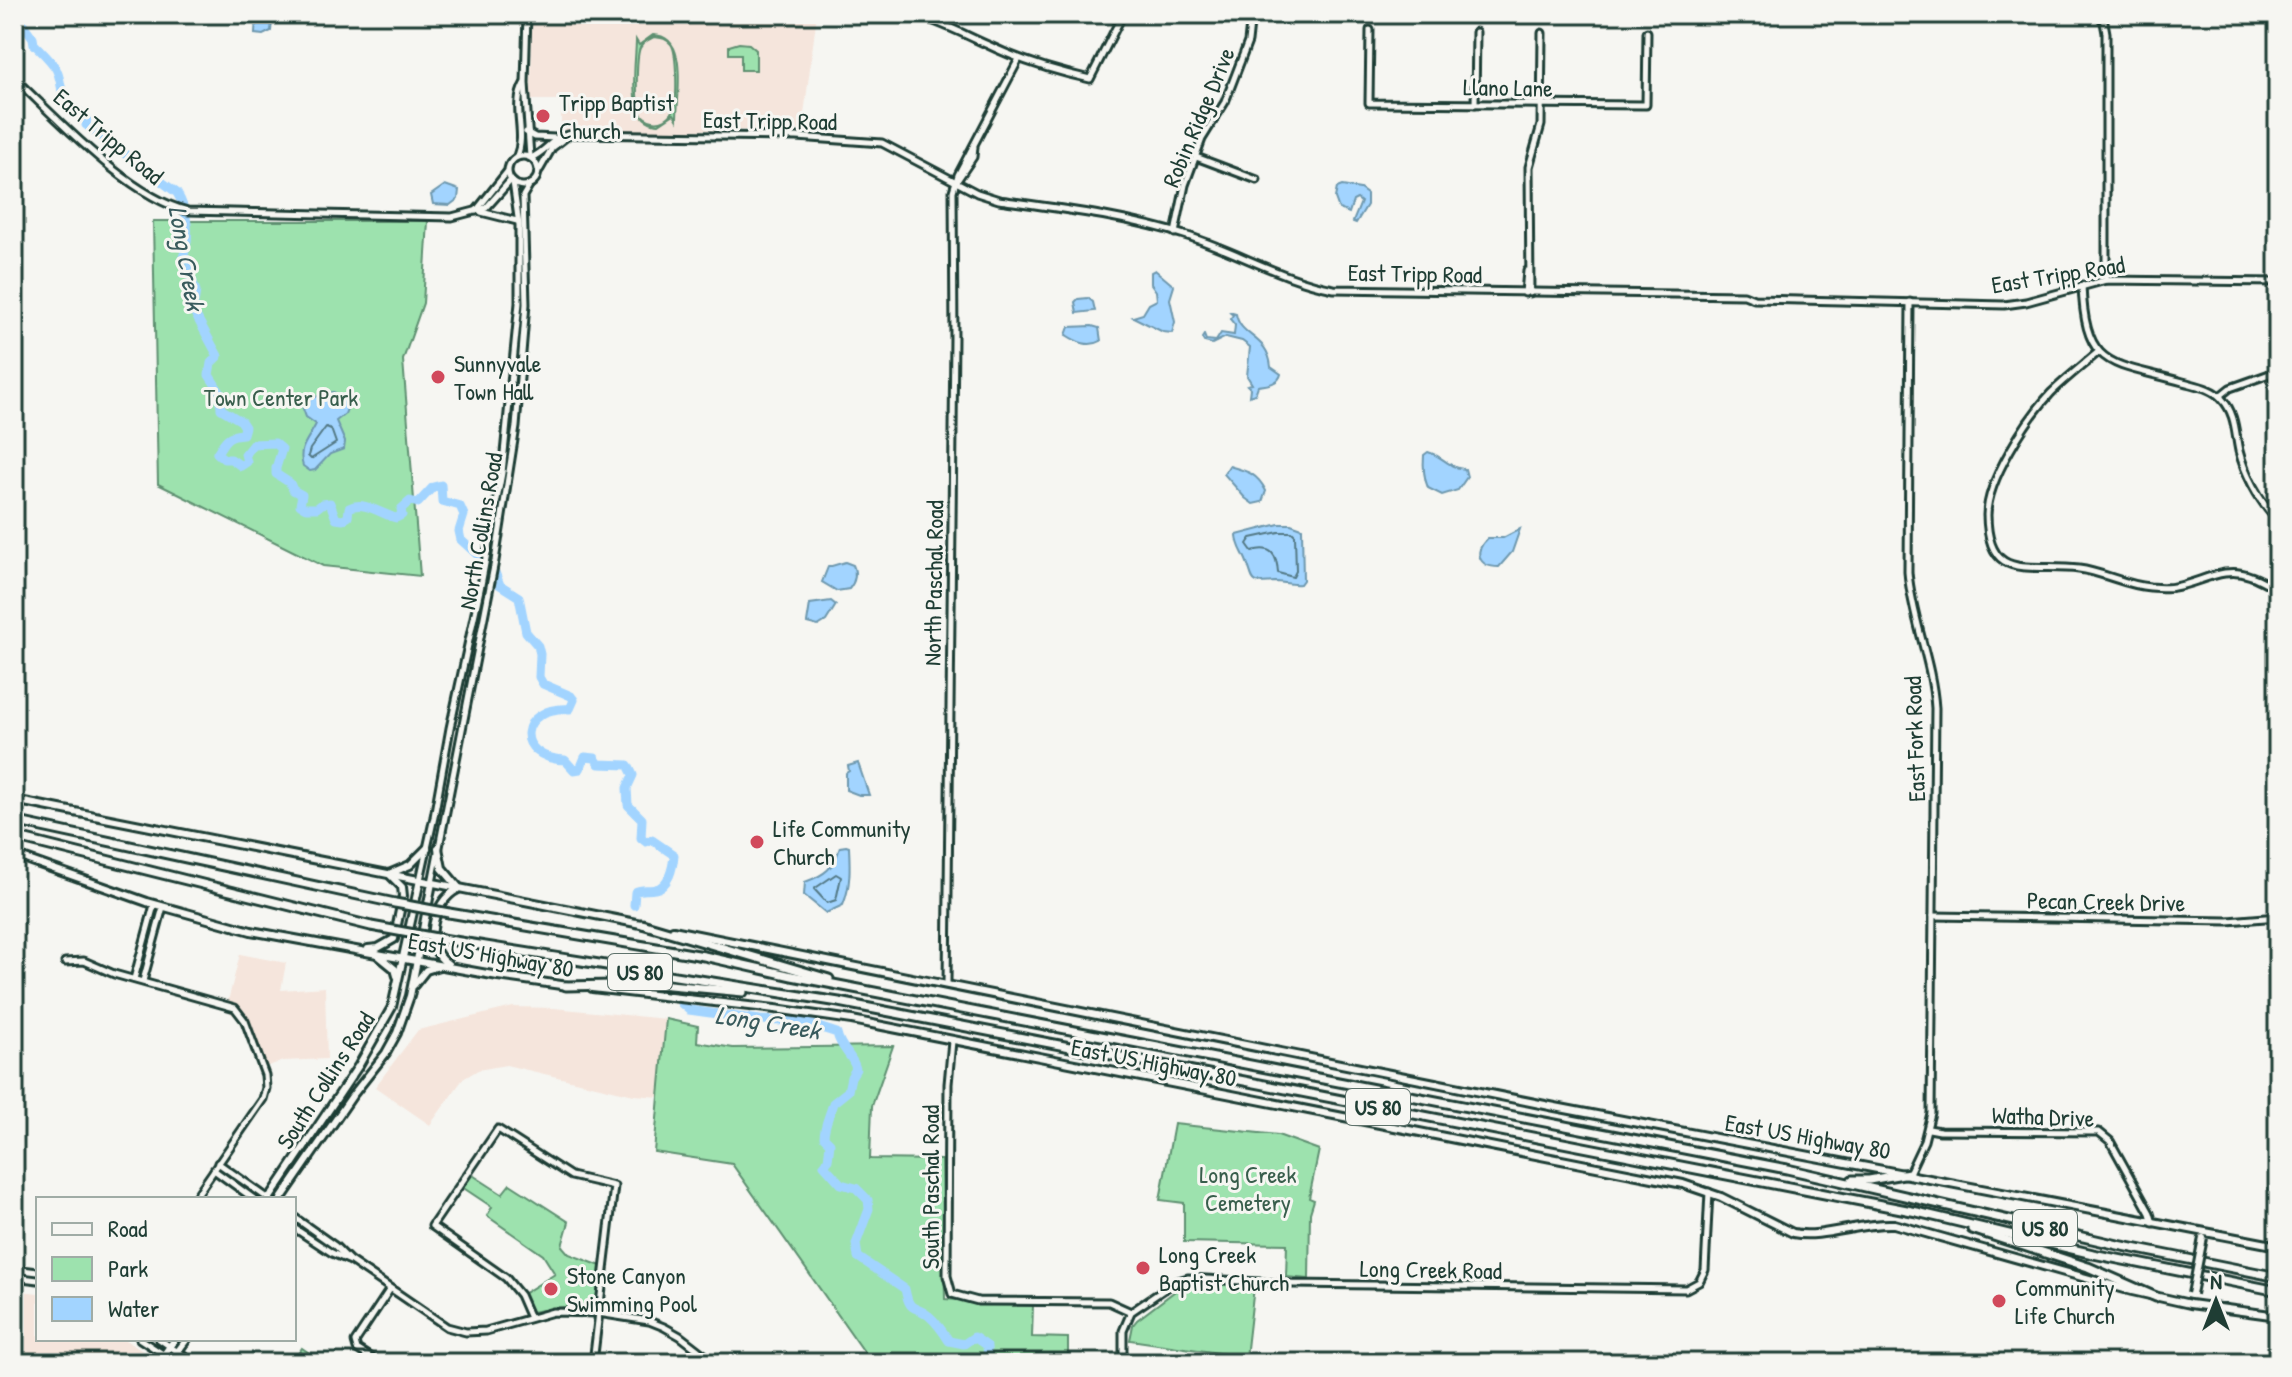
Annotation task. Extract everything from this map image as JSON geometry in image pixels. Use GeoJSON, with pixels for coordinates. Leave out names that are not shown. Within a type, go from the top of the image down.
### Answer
{"type":"FeatureCollection","features":[{"type":"Feature","properties":{"kind":"highway","name":"US 80"},"geometry":{"type":"LineString","coordinates":[[14,821],[395,903],[704,956],[1814,1175],[2118,1245],[2278,1277]]}},
{"type":"Feature","properties":{"kind":"highway","name":"US 80"},"geometry":{"type":"LineString","coordinates":[[14,837],[371,926],[839,1002],[1917,1212],[2093,1254],[2278,1291]]}},
{"type":"Feature","properties":{"kind":"highway"},"geometry":{"type":"LineString","coordinates":[[642,924],[812,972],[842,985]]}},
{"type":"Feature","properties":{"kind":"highway"},"geometry":{"type":"LineString","coordinates":[[566,986],[659,984],[839,1002]]}},
{"type":"Feature","properties":{"kind":"highway"},"geometry":{"type":"LineString","coordinates":[[1814,1175],[1869,1180],[1909,1173]]}},
{"type":"Feature","properties":{"kind":"highway"},"geometry":{"type":"LineString","coordinates":[[1917,1212],[2088,1267],[2156,1297]]}},
{"type":"Feature","properties":{"kind":"main road","name":"East US Highway 80"},"geometry":{"type":"LineString","coordinates":[[14,800],[1555,1107],[1909,1173],[2203,1235],[2278,1246]]}},
{"type":"Feature","properties":{"kind":"main road"},"geometry":{"type":"LineString","coordinates":[[360,950],[378,948],[394,939],[403,896],[402,887],[388,874],[410,865],[427,848]]}},
{"type":"Feature","properties":{"kind":"main road"},"geometry":{"type":"LineString","coordinates":[[438,848],[442,868],[459,888],[447,894],[439,904],[432,940],[439,959],[451,966]]}},
{"type":"Feature","properties":{"kind":"main road","name":"East US Highway 80"},"geometry":{"type":"LineString","coordinates":[[14,855],[154,905],[251,931],[566,986],[852,1020],[1681,1183],[1709,1192],[1792,1233],[1803,1235],[1856,1225],[1894,1224],[2156,1297],[2278,1316]]}},
{"type":"Feature","properties":{"kind":"main road","name":"South Collins Road"},"geometry":{"type":"LineString","coordinates":[[270,1197],[343,1089],[392,1007],[420,880]]}},
{"type":"Feature","properties":{"kind":"main road","name":"South Collins Road"},"geometry":{"type":"LineString","coordinates":[[282,1197],[352,1096],[386,1053],[404,1017],[432,883]]}},
{"type":"Feature","properties":{"kind":"main road"},"geometry":{"type":"LineString","coordinates":[[360,950],[384,958],[395,969],[398,980]]}},
{"type":"Feature","properties":{"kind":"main road"},"geometry":{"type":"LineString","coordinates":[[410,996],[416,980],[426,970],[451,966]]}},
{"type":"Feature","properties":{"kind":"main road"},"geometry":{"type":"LineString","coordinates":[[343,1089],[352,1096]]}},
{"type":"Feature","properties":{"kind":"main road"},"geometry":{"type":"LineString","coordinates":[[2190,1304],[2203,1235]]}},
{"type":"Feature","properties":{"kind":"main road"},"geometry":{"type":"LineString","coordinates":[[158,1363],[174,1341]]}},
{"type":"Feature","properties":{"kind":"main road"},"geometry":{"type":"LineString","coordinates":[[173,1362],[186,1341]]}},
{"type":"Feature","properties":{"kind":"main road"},"geometry":{"type":"LineString","coordinates":[[178,1352],[194,1363]]}},
{"type":"Feature","properties":{"kind":"street"},"geometry":{"type":"LineString","coordinates":[[527,14],[526,132],[530,157],[537,164],[538,173]]}},
{"type":"Feature","properties":{"kind":"street"},"geometry":{"type":"LineString","coordinates":[[912,14],[957,29],[1019,59],[1090,79],[1123,14]]}},
{"type":"Feature","properties":{"kind":"street","name":"Robin Ridge Drive"},"geometry":{"type":"LineString","coordinates":[[1175,233],[1185,185],[1202,139],[1233,84],[1248,42],[1251,14]]}},
{"type":"Feature","properties":{"kind":"street"},"geometry":{"type":"LineString","coordinates":[[2098,14],[2106,33],[2106,280]]}},
{"type":"Feature","properties":{"kind":"street","name":"Llano Lane"},"geometry":{"type":"LineString","coordinates":[[1370,30],[1369,103],[1543,105],[1646,105],[1647,32]]}},
{"type":"Feature","properties":{"kind":"street"},"geometry":{"type":"LineString","coordinates":[[1475,104],[1476,32]]}},
{"type":"Feature","properties":{"kind":"street"},"geometry":{"type":"LineString","coordinates":[[1527,293],[1529,167],[1541,125],[1543,105],[1542,33]]}},
{"type":"Feature","properties":{"kind":"street"},"geometry":{"type":"LineString","coordinates":[[955,183],[973,157],[974,147],[1019,59]]}},
{"type":"Feature","properties":{"kind":"street","name":"East Tripp Road"},"geometry":{"type":"LineString","coordinates":[[14,78],[121,174],[173,207],[192,212],[452,217],[476,212],[519,222]]}},
{"type":"Feature","properties":{"kind":"street"},"geometry":{"type":"LineString","coordinates":[[476,212],[516,157],[521,141],[519,96],[525,83]]}},
{"type":"Feature","properties":{"kind":"street"},"geometry":{"type":"LineString","coordinates":[[526,132],[535,137],[556,138]]}},
{"type":"Feature","properties":{"kind":"street"},"geometry":{"type":"LineString","coordinates":[[507,171],[512,181],[521,186],[530,184],[552,148],[563,138],[575,134]]}},
{"type":"Feature","properties":{"kind":"street","name":"East Tripp Road"},"geometry":{"type":"LineString","coordinates":[[530,157],[543,151],[556,138],[575,134],[797,137],[882,143],[977,193],[999,200],[1145,224],[1334,289],[1744,295],[1754,299],[2013,304],[2106,280],[2278,282]]}},
{"type":"Feature","properties":{"kind":"street"},"geometry":{"type":"LineString","coordinates":[[516,157],[530,157]]}},
{"type":"Feature","properties":{"kind":"street"},"geometry":{"type":"LineString","coordinates":[[1196,157],[1257,180]]}},
{"type":"Feature","properties":{"kind":"street"},"geometry":{"type":"LineString","coordinates":[[476,212],[491,204],[504,185],[512,181]]}},
{"type":"Feature","properties":{"kind":"street","name":"North Collins Road"},"geometry":{"type":"LineString","coordinates":[[512,181],[523,271]]}},
{"type":"Feature","properties":{"kind":"street","name":"North Paschal Road"},"geometry":{"type":"LineString","coordinates":[[947,984],[955,183]]}},
{"type":"Feature","properties":{"kind":"street","name":"North Collins Road"},"geometry":{"type":"LineString","coordinates":[[432,883],[500,535],[516,427],[522,318],[523,200],[530,184]]}},
{"type":"Feature","properties":{"kind":"street"},"geometry":{"type":"LineString","coordinates":[[2082,285],[2084,315],[2097,353],[2113,363],[2202,387],[2220,396],[2234,419],[2245,469],[2267,509],[2278,522]]}},
{"type":"Feature","properties":{"kind":"street","name":"East Fork Road"},"geometry":{"type":"LineString","coordinates":[[1909,1173],[1929,1129],[1934,683],[1913,610],[1908,572],[1910,302]]}},
{"type":"Feature","properties":{"kind":"street","name":"North Collins Road"},"geometry":{"type":"LineString","coordinates":[[420,880],[492,534],[522,318]]}},
{"type":"Feature","properties":{"kind":"street"},"geometry":{"type":"LineString","coordinates":[[2097,353],[2051,394],[2010,451],[1992,484],[1987,520],[1992,547],[1997,556],[2016,568],[2079,569],[2145,586],[2174,587],[2218,572],[2249,575],[2278,589]]}},
{"type":"Feature","properties":{"kind":"street"},"geometry":{"type":"LineString","coordinates":[[2220,396],[2230,388],[2278,371]]}},
{"type":"Feature","properties":{"kind":"street"},"geometry":{"type":"LineString","coordinates":[[508,425],[516,427]]}},
{"type":"Feature","properties":{"kind":"street"},"geometry":{"type":"LineString","coordinates":[[492,534],[500,535]]}},
{"type":"Feature","properties":{"kind":"street"},"geometry":{"type":"LineString","coordinates":[[459,685],[469,687]]}},
{"type":"Feature","properties":{"kind":"street"},"geometry":{"type":"LineString","coordinates":[[134,979],[154,905]]}},
{"type":"Feature","properties":{"kind":"street"},"geometry":{"type":"LineString","coordinates":[[143,981],[163,907]]}},
{"type":"Feature","properties":{"kind":"street","name":"Pecan Creek Drive"},"geometry":{"type":"LineString","coordinates":[[1933,916],[2228,921],[2278,917]]}},
{"type":"Feature","properties":{"kind":"street"},"geometry":{"type":"LineString","coordinates":[[65,962],[84,961],[114,974],[230,1005],[245,1021],[265,1075],[263,1099],[195,1197]]}},
{"type":"Feature","properties":{"kind":"street","name":"South Paschal Road"},"geometry":{"type":"LineString","coordinates":[[952,1041],[948,1084],[947,1276],[952,1294],[978,1301],[1109,1302],[1131,1312]]}},
{"type":"Feature","properties":{"kind":"street"},"geometry":{"type":"LineString","coordinates":[[530,1318],[520,1295],[506,1278],[432,1226],[498,1129],[571,1176],[614,1186],[593,1363]]}},
{"type":"Feature","properties":{"kind":"street","name":"Watha Drive"},"geometry":{"type":"LineString","coordinates":[[1929,1129],[2099,1132],[2110,1141],[2153,1223]]}},
{"type":"Feature","properties":{"kind":"street"},"geometry":{"type":"LineString","coordinates":[[218,1163],[266,1197]]}},
{"type":"Feature","properties":{"kind":"street"},"geometry":{"type":"LineString","coordinates":[[214,1170],[251,1197]]}},
{"type":"Feature","properties":{"kind":"street","name":"Long Creek Road"},"geometry":{"type":"LineString","coordinates":[[1131,1312],[1175,1282],[1188,1278],[1292,1284],[1686,1289],[1699,1282],[1705,1270],[1709,1192]]}},
{"type":"Feature","properties":{"kind":"street"},"geometry":{"type":"LineString","coordinates":[[296,1218],[349,1260],[439,1322],[466,1332],[486,1331],[563,1311],[598,1313],[649,1321],[664,1327],[715,1363]]}},
{"type":"Feature","properties":{"kind":"street"},"geometry":{"type":"LineString","coordinates":[[296,1229],[332,1253],[349,1260]]}},
{"type":"Feature","properties":{"kind":"street"},"geometry":{"type":"LineString","coordinates":[[308,1237],[313,1230]]}},
{"type":"Feature","properties":{"kind":"street"},"geometry":{"type":"LineString","coordinates":[[14,1269],[36,1272]]}},
{"type":"Feature","properties":{"kind":"street"},"geometry":{"type":"LineString","coordinates":[[14,1277],[36,1280]]}},
{"type":"Feature","properties":{"kind":"street"},"geometry":{"type":"LineString","coordinates":[[379,1363],[357,1349],[355,1342],[390,1289]]}},
{"type":"Feature","properties":{"kind":"street"},"geometry":{"type":"LineString","coordinates":[[1123,1363],[1123,1331],[1131,1312]]}},
{"type":"Feature","properties":{"kind":"street"},"geometry":{"type":"LineString","coordinates":[[143,1341],[173,1362]]}},
{"type":"Feature","properties":{"kind":"street"},"geometry":{"type":"LineString","coordinates":[[162,1341],[178,1352]]}},
{"type":"Feature","properties":{"kind":"shaded area"},"geometry":{"type":"Polygon","coordinates":[[[532,14],[817,14],[802,130],[561,130],[561,100],[531,100],[532,14]]]}},
{"type":"Feature","properties":{"kind":"shaded area"},"geometry":{"type":"Polygon","coordinates":[[[240,954],[286,963],[281,990],[325,987],[327,1059],[283,1061],[259,1069],[240,1021],[226,1009],[240,954]]]}},
{"type":"Feature","properties":{"kind":"shaded area"},"geometry":{"type":"Polygon","coordinates":[[[513,1007],[666,1019],[660,1097],[634,1095],[506,1065],[478,1070],[463,1079],[430,1125],[375,1087],[418,1030],[513,1007]]]}},
{"type":"Feature","properties":{"kind":"shaded area"},"geometry":{"type":"Polygon","coordinates":[[[14,1290],[36,1293],[36,1341],[127,1341],[153,1358],[151,1363],[14,1363],[14,1290]]]}},
{"type":"Feature","properties":{"kind":"green space"},"geometry":{"type":"Polygon","coordinates":[[[653,35],[670,43],[678,68],[677,119],[674,114],[659,124],[648,121],[636,104],[636,40],[639,45],[653,35]]]}},
{"type":"Feature","properties":{"kind":"green space"},"geometry":{"type":"Polygon","coordinates":[[[749,44],[756,50],[756,70],[741,70],[741,54],[729,54],[729,46],[749,44]]]}},
{"type":"Feature","properties":{"kind":"green space","name":"Town Center Park"},"geometry":{"type":"Polygon","coordinates":[[[153,221],[428,221],[423,303],[403,360],[420,576],[323,566],[158,484],[153,221]]]}},
{"type":"Feature","properties":{"kind":"green space"},"geometry":{"type":"Polygon","coordinates":[[[666,1019],[698,1026],[697,1042],[733,1048],[893,1046],[872,1106],[870,1159],[942,1160],[945,1299],[1033,1305],[1032,1337],[1068,1338],[1068,1363],[872,1363],[732,1164],[654,1152],[666,1019]]]}},
{"type":"Feature","properties":{"kind":"green space","name":"Long Creek Cemetery"},"geometry":{"type":"Polygon","coordinates":[[[1174,1124],[1278,1135],[1319,1150],[1309,1198],[1314,1200],[1310,1213],[1309,1279],[1286,1277],[1287,1244],[1184,1242],[1184,1203],[1160,1200],[1174,1124]]]}},
{"type":"Feature","properties":{"kind":"green space"},"geometry":{"type":"Polygon","coordinates":[[[471,1174],[502,1194],[510,1184],[569,1222],[562,1246],[569,1254],[601,1266],[595,1308],[563,1307],[531,1312],[523,1294],[555,1274],[543,1255],[487,1216],[492,1207],[462,1187],[471,1174]]]}},
{"type":"Feature","properties":{"kind":"green space","name":"Long Creek Cemetery"},"geometry":{"type":"Polygon","coordinates":[[[1187,1282],[1254,1287],[1246,1357],[1130,1340],[1137,1320],[1187,1282]]]}},
{"type":"Feature","properties":{"kind":"green space"},"geometry":{"type":"Polygon","coordinates":[[[302,1348],[324,1363],[292,1363],[302,1348]]]}},
{"type":"Feature","properties":{"kind":"water"},"geometry":{"type":"Polygon","coordinates":[[[256,14],[269,14],[271,31],[263,35],[255,34],[256,14]]]}},
{"type":"Feature","properties":{"kind":"water"},"geometry":{"type":"Polygon","coordinates":[[[445,185],[459,190],[458,199],[450,205],[433,204],[431,195],[445,185]]]}},
{"type":"Feature","properties":{"kind":"water"},"geometry":{"type":"Polygon","coordinates":[[[1337,188],[1360,189],[1367,194],[1367,205],[1356,223],[1353,222],[1361,202],[1357,199],[1353,201],[1349,213],[1339,209],[1335,198],[1337,188]]]}},
{"type":"Feature","properties":{"kind":"water"},"geometry":{"type":"Polygon","coordinates":[[[1155,270],[1174,286],[1170,299],[1175,322],[1172,333],[1163,332],[1133,317],[1143,314],[1149,304],[1157,300],[1151,284],[1151,272],[1155,270]]]}},
{"type":"Feature","properties":{"kind":"water"},"geometry":{"type":"Polygon","coordinates":[[[1088,298],[1093,302],[1095,311],[1077,313],[1075,302],[1088,298]]]}},
{"type":"Feature","properties":{"kind":"water"},"geometry":{"type":"Polygon","coordinates":[[[1229,312],[1236,314],[1243,328],[1260,342],[1271,367],[1281,374],[1275,382],[1258,386],[1255,394],[1249,396],[1250,388],[1247,385],[1252,384],[1247,376],[1250,347],[1242,341],[1226,337],[1212,344],[1204,342],[1202,338],[1204,335],[1206,340],[1216,341],[1221,333],[1234,335],[1235,325],[1230,319],[1233,315],[1229,312]]]}},
{"type":"Feature","properties":{"kind":"water"},"geometry":{"type":"Polygon","coordinates":[[[1069,327],[1099,328],[1101,341],[1097,343],[1083,343],[1066,335],[1069,327]]]}},
{"type":"Feature","properties":{"kind":"water"},"geometry":{"type":"Polygon","coordinates":[[[333,392],[349,403],[345,414],[336,421],[345,442],[344,449],[330,454],[315,470],[310,471],[303,466],[302,454],[316,424],[306,417],[302,406],[311,398],[333,392]]]}},
{"type":"Feature","properties":{"kind":"water"},"geometry":{"type":"Polygon","coordinates":[[[1428,452],[1465,469],[1467,477],[1458,490],[1442,495],[1428,488],[1424,455],[1428,452]]]}},
{"type":"Feature","properties":{"kind":"water"},"geometry":{"type":"Polygon","coordinates":[[[1229,466],[1246,471],[1259,480],[1266,491],[1262,502],[1253,504],[1245,498],[1224,474],[1229,466]]]}},
{"type":"Feature","properties":{"kind":"water"},"geometry":{"type":"Polygon","coordinates":[[[1279,524],[1302,528],[1303,580],[1300,584],[1256,582],[1239,545],[1237,535],[1279,524]]]}},
{"type":"Feature","properties":{"kind":"water"},"geometry":{"type":"Polygon","coordinates":[[[1520,529],[1512,552],[1499,567],[1482,562],[1480,548],[1488,538],[1503,538],[1520,529]]]}},
{"type":"Feature","properties":{"kind":"water"},"geometry":{"type":"Polygon","coordinates":[[[845,562],[853,565],[855,572],[849,589],[837,591],[822,582],[828,567],[845,562]]]}},
{"type":"Feature","properties":{"kind":"water"},"geometry":{"type":"Polygon","coordinates":[[[831,601],[836,605],[826,621],[818,626],[807,623],[810,604],[831,601]]]}},
{"type":"Feature","properties":{"kind":"water"},"geometry":{"type":"Polygon","coordinates":[[[858,763],[869,795],[846,790],[848,766],[858,763]]]}},
{"type":"Feature","properties":{"kind":"water"},"geometry":{"type":"Polygon","coordinates":[[[840,847],[849,847],[850,869],[846,898],[843,905],[826,913],[804,895],[805,882],[828,870],[840,847]]]}},
{"type":"Feature","properties":{"kind":"waterway","name":"Long Creek"},"geometry":{"type":"LineString","coordinates":[[16,14],[34,44],[56,68],[63,99],[87,118],[86,125],[177,193],[181,200],[188,233],[183,257],[191,262],[189,272],[196,291],[193,310],[218,356],[211,363],[209,375],[220,392],[221,409],[245,427],[243,434],[229,437],[217,453],[241,466],[247,462],[245,454],[253,444],[275,443],[282,449],[276,474],[302,495],[300,505],[317,508],[330,503],[336,519],[348,517],[349,508],[355,506],[372,508],[396,518],[402,515],[401,509],[410,501],[418,503],[433,487],[441,485],[442,501],[460,506],[464,515],[459,531],[461,540],[494,570],[500,585],[519,597],[526,632],[538,646],[539,677],[543,684],[574,700],[570,709],[552,710],[531,723],[528,733],[530,742],[536,751],[565,760],[574,770],[580,769],[585,757],[595,758],[599,764],[628,765],[633,775],[627,788],[628,805],[642,819],[641,838],[646,842],[652,840],[674,855],[664,885],[635,892],[634,905]]}},
{"type":"Feature","properties":{"kind":"waterway","name":"Long Creek"},"geometry":{"type":"LineString","coordinates":[[681,1003],[689,1010],[760,1020],[803,1022],[837,1033],[856,1069],[848,1091],[833,1103],[824,1133],[830,1143],[828,1160],[824,1165],[841,1184],[856,1188],[868,1200],[869,1209],[856,1244],[858,1257],[905,1289],[911,1306],[932,1318],[949,1341],[964,1344],[974,1337],[987,1346],[988,1363]]}},
{"type":"Feature","properties":{"kind":"place","name":"Tripp Baptist Church"},"geometry":{"type":"Point","coordinates":[543,116]}},
{"type":"Feature","properties":{"kind":"place","name":"Sunnyvale Town Hall"},"geometry":{"type":"Point","coordinates":[438,377]}},
{"type":"Feature","properties":{"kind":"place","name":"Life Community Church"},"geometry":{"type":"Point","coordinates":[757,842]}},
{"type":"Feature","properties":{"kind":"place","name":"Long Creek Baptist Church"},"geometry":{"type":"Point","coordinates":[1143,1268]}},
{"type":"Feature","properties":{"kind":"place","name":"Stone Canyon Swimming Pool"},"geometry":{"type":"Point","coordinates":[551,1289]}},
{"type":"Feature","properties":{"kind":"place","name":"Community Life Church"},"geometry":{"type":"Point","coordinates":[1999,1301]}}]}
